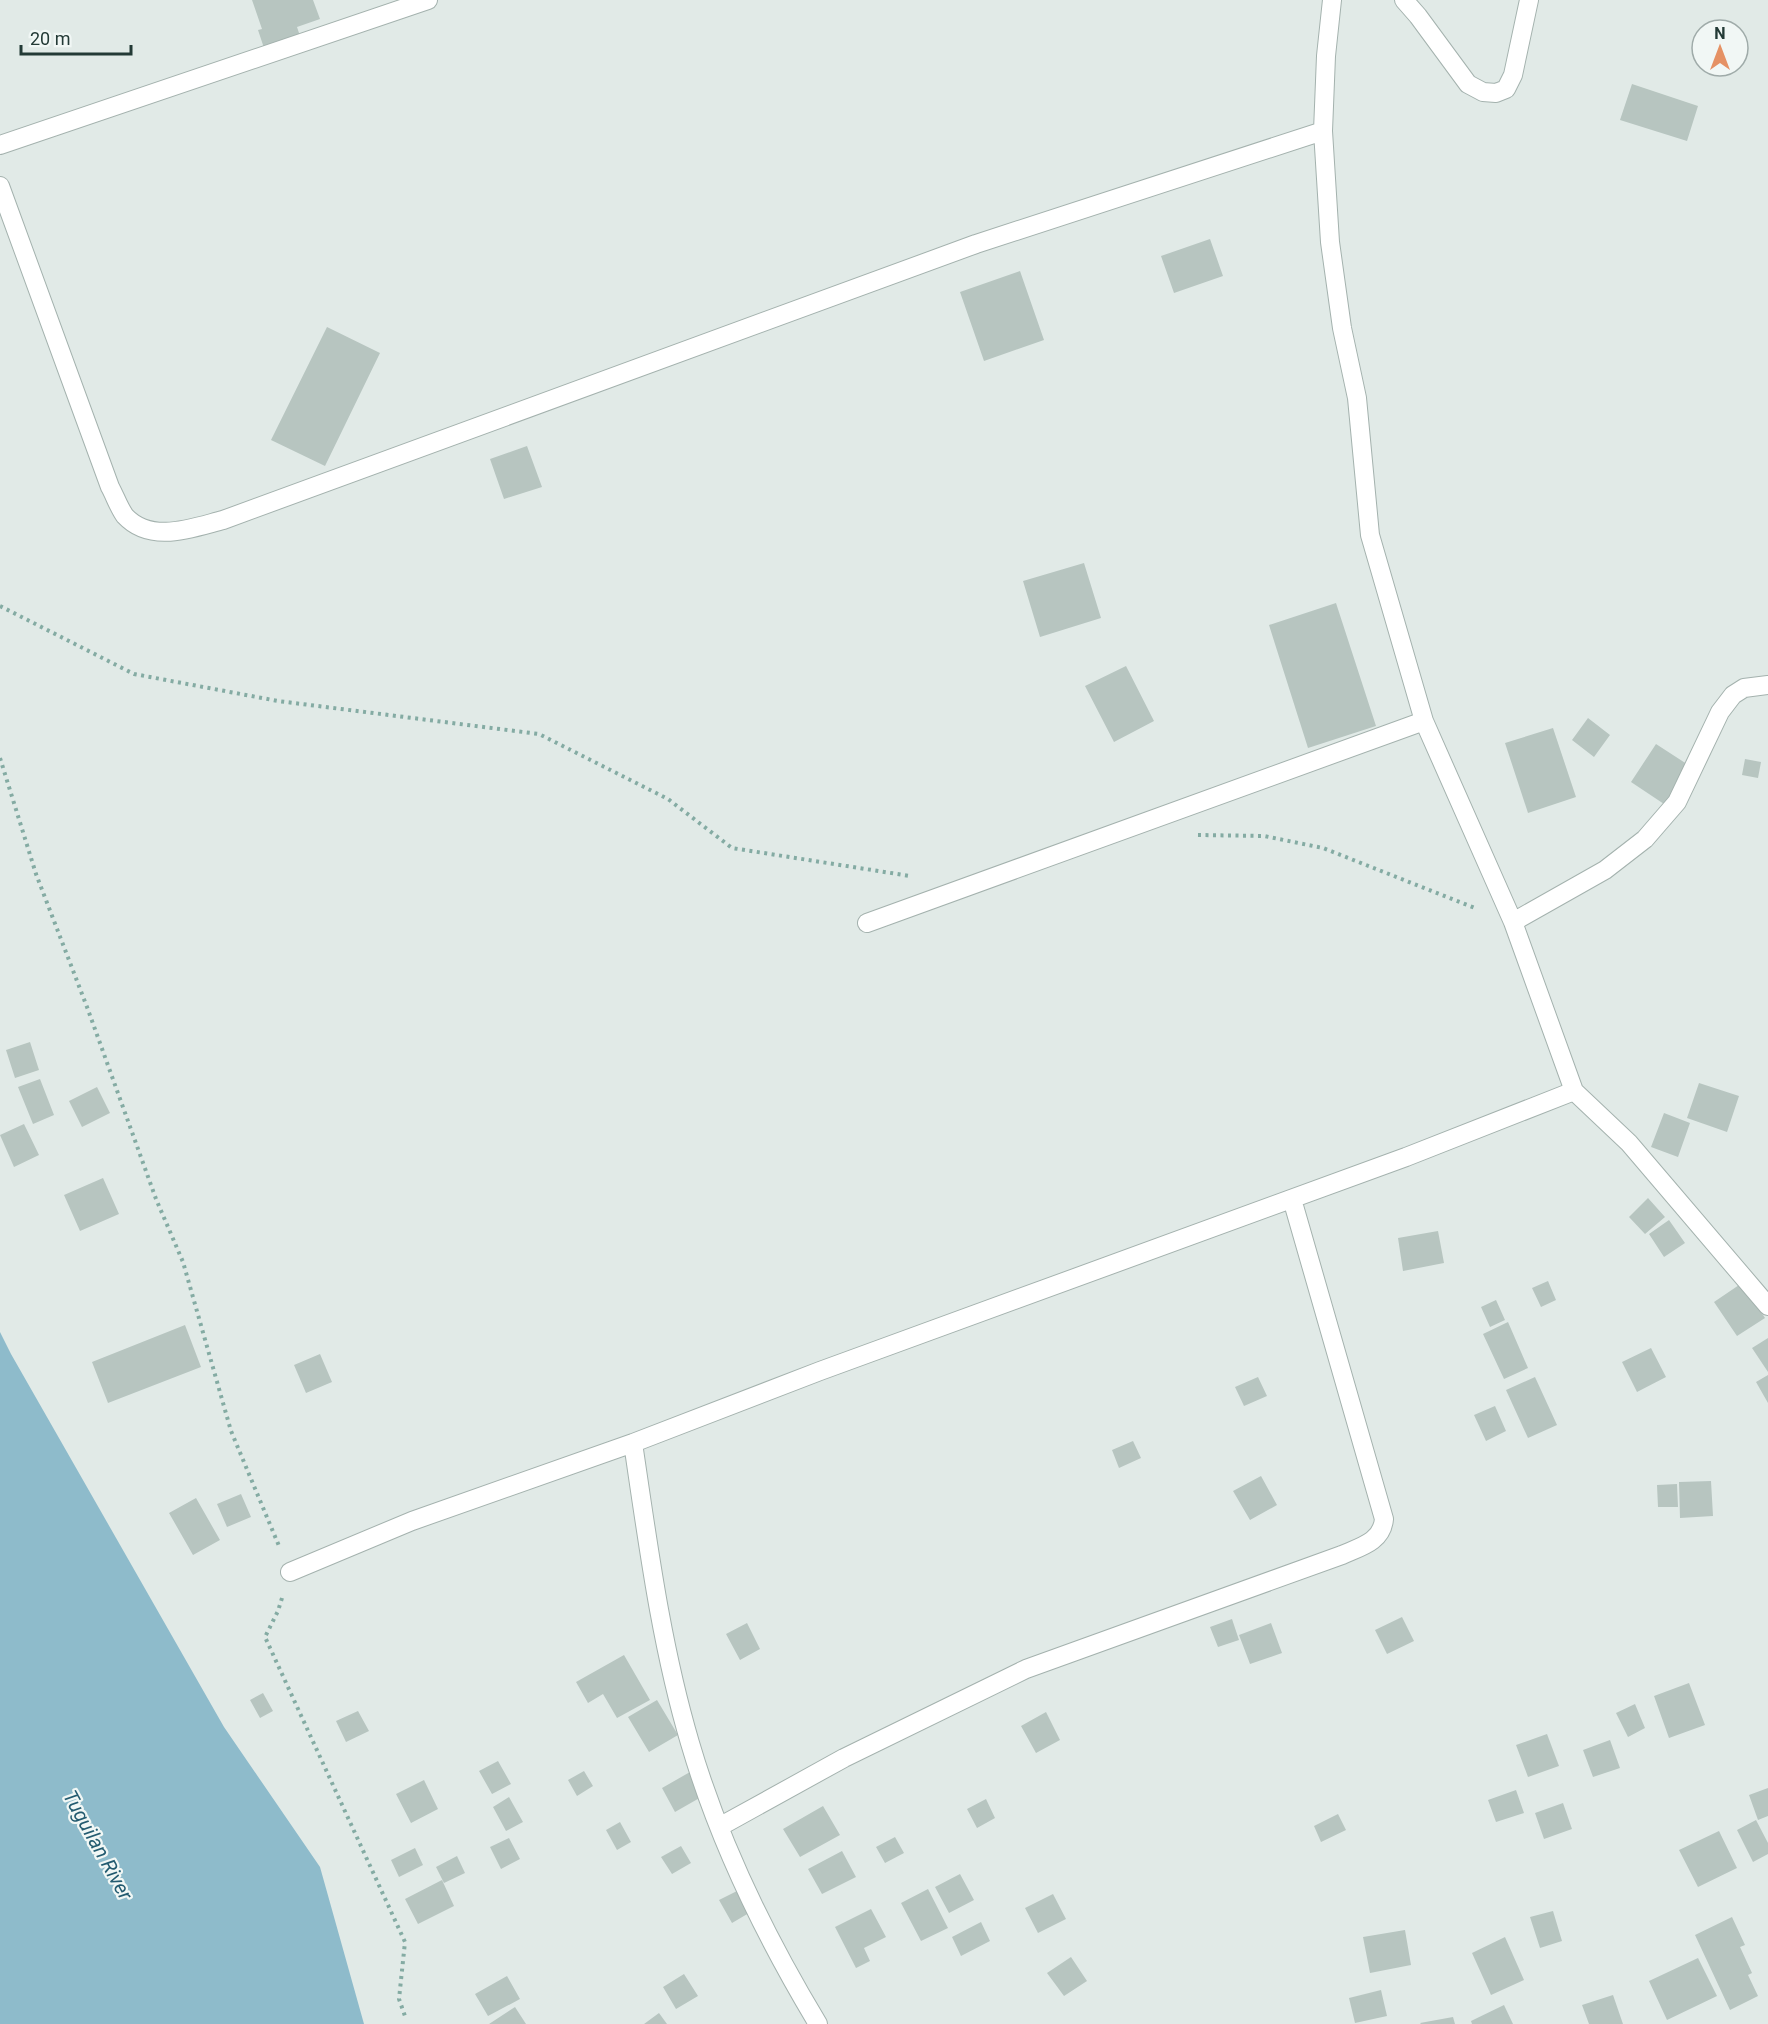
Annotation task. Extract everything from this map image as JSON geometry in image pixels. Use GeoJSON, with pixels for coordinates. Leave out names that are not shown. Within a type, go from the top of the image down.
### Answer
{"type":"FeatureCollection","features":[{"type":"Feature","properties":{"kind":"street"},"geometry":{"type":"LineString","coordinates":[[0,146],[428,0]]}},
{"type":"Feature","properties":{"kind":"street"},"geometry":{"type":"LineString","coordinates":[[1332,0],[1326,57],[1323,130],[1330,242],[1342,328],[1357,398],[1370,535],[1424,721],[1513,922],[1574,1091],[1629,1143],[1768,1306]]}},
{"type":"Feature","properties":{"kind":"street"},"geometry":{"type":"LineString","coordinates":[[1404,0],[1468,84],[1483,92],[1496,93],[1506,89],[1513,75],[1529,0]]}},
{"type":"Feature","properties":{"kind":"street"},"geometry":{"type":"LineString","coordinates":[[0,186],[110,487],[125,515],[138,526],[153,532],[173,532],[223,520],[976,244],[1323,130]]}},
{"type":"Feature","properties":{"kind":"street"},"geometry":{"type":"LineString","coordinates":[[1513,922],[1605,870],[1646,839],[1677,802],[1720,712],[1733,695],[1744,688],[1768,685]]}},
{"type":"Feature","properties":{"kind":"street"},"geometry":{"type":"LineString","coordinates":[[867,923],[1424,721]]}},
{"type":"Feature","properties":{"kind":"street"},"geometry":{"type":"LineString","coordinates":[[290,1572],[412,1521],[633,1443],[832,1367],[1406,1157],[1574,1091]]}},
{"type":"Feature","properties":{"kind":"street"},"geometry":{"type":"LineString","coordinates":[[719,1827],[844,1758],[1026,1669],[1342,1555],[1378,1536],[1383,1528],[1384,1520],[1292,1199]]}},
{"type":"Feature","properties":{"kind":"street"},"geometry":{"type":"LineString","coordinates":[[633,1443],[654,1582],[668,1654],[690,1743],[719,1827],[743,1885],[798,1991],[818,2024]]}},
{"type":"Feature","properties":{"kind":"path"},"geometry":{"type":"LineString","coordinates":[[0,606],[134,674],[278,702],[538,734],[668,799],[732,848],[918,877]]}},
{"type":"Feature","properties":{"kind":"path"},"geometry":{"type":"LineString","coordinates":[[0,758],[36,874],[156,1199],[183,1262],[231,1431],[290,1572],[278,1611],[265,1637],[405,1942],[399,1999],[406,2019]]}},
{"type":"Feature","properties":{"kind":"path"},"geometry":{"type":"LineString","coordinates":[[1187,834],[1264,836],[1323,848],[1513,922]]}},
{"type":"Feature","properties":{"kind":"water","name":"Tuguilan River"},"geometry":{"type":"Polygon","coordinates":[[[0,1332],[224,1727],[320,1867],[364,2024],[0,2024],[0,1332]]]}},
{"type":"Feature","properties":{"kind":"building"},"geometry":{"type":"Polygon","coordinates":[[[252,0],[313,0],[320,19],[297,27],[302,42],[266,54],[258,30],[262,29],[252,0]]]}},
{"type":"Feature","properties":{"kind":"building"},"geometry":{"type":"Polygon","coordinates":[[[1632,84],[1698,106],[1687,141],[1620,120],[1632,84]]]}},
{"type":"Feature","properties":{"kind":"building"},"geometry":{"type":"Polygon","coordinates":[[[1210,239],[1223,276],[1174,293],[1161,256],[1210,239]]]}},
{"type":"Feature","properties":{"kind":"building"},"geometry":{"type":"Polygon","coordinates":[[[1020,271],[1044,340],[984,361],[960,292],[1020,271]]]}},
{"type":"Feature","properties":{"kind":"building"},"geometry":{"type":"Polygon","coordinates":[[[327,327],[380,353],[325,466],[271,440],[327,327]]]}},
{"type":"Feature","properties":{"kind":"building"},"geometry":{"type":"Polygon","coordinates":[[[527,446],[542,487],[504,499],[490,459],[527,446]]]}},
{"type":"Feature","properties":{"kind":"building"},"geometry":{"type":"Polygon","coordinates":[[[1084,563],[1101,618],[1040,637],[1023,581],[1084,563]]]}},
{"type":"Feature","properties":{"kind":"building"},"geometry":{"type":"Polygon","coordinates":[[[1336,603],[1376,726],[1308,748],[1269,625],[1336,603]]]}},
{"type":"Feature","properties":{"kind":"building"},"geometry":{"type":"Polygon","coordinates":[[[1126,666],[1154,721],[1114,742],[1085,686],[1126,666]]]}},
{"type":"Feature","properties":{"kind":"building"},"geometry":{"type":"Polygon","coordinates":[[[1588,718],[1610,735],[1594,757],[1572,740],[1588,718]]]}},
{"type":"Feature","properties":{"kind":"building"},"geometry":{"type":"Polygon","coordinates":[[[1553,728],[1576,797],[1528,813],[1505,743],[1553,728]]]}},
{"type":"Feature","properties":{"kind":"building"},"geometry":{"type":"Polygon","coordinates":[[[1656,744],[1693,768],[1667,806],[1631,782],[1656,744]]]}},
{"type":"Feature","properties":{"kind":"building"},"geometry":{"type":"Polygon","coordinates":[[[1745,759],[1761,762],[1758,778],[1742,775],[1745,759]]]}},
{"type":"Feature","properties":{"kind":"building"},"geometry":{"type":"Polygon","coordinates":[[[30,1042],[39,1070],[15,1078],[6,1050],[30,1042]]]}},
{"type":"Feature","properties":{"kind":"building"},"geometry":{"type":"Polygon","coordinates":[[[40,1079],[54,1115],[33,1124],[18,1087],[40,1079]]]}},
{"type":"Feature","properties":{"kind":"building"},"geometry":{"type":"Polygon","coordinates":[[[1699,1083],[1739,1096],[1727,1132],[1687,1118],[1699,1083]]]}},
{"type":"Feature","properties":{"kind":"building"},"geometry":{"type":"Polygon","coordinates":[[[97,1087],[110,1113],[82,1127],[69,1101],[97,1087]]]}},
{"type":"Feature","properties":{"kind":"building"},"geometry":{"type":"Polygon","coordinates":[[[1664,1113],[1690,1123],[1678,1157],[1651,1147],[1664,1113]]]}},
{"type":"Feature","properties":{"kind":"building"},"geometry":{"type":"Polygon","coordinates":[[[24,1124],[39,1155],[14,1167],[0,1135],[24,1124]]]}},
{"type":"Feature","properties":{"kind":"building"},"geometry":{"type":"Polygon","coordinates":[[[103,1178],[119,1214],[80,1231],[64,1195],[103,1178]]]}},
{"type":"Feature","properties":{"kind":"building"},"geometry":{"type":"Polygon","coordinates":[[[1648,1198],[1665,1217],[1645,1234],[1629,1217],[1648,1198]]]}},
{"type":"Feature","properties":{"kind":"building"},"geometry":{"type":"Polygon","coordinates":[[[1669,1220],[1685,1243],[1664,1257],[1649,1234],[1669,1220]]]}},
{"type":"Feature","properties":{"kind":"building"},"geometry":{"type":"Polygon","coordinates":[[[1438,1231],[1444,1263],[1403,1271],[1398,1238],[1438,1231]]]}},
{"type":"Feature","properties":{"kind":"building"},"geometry":{"type":"Polygon","coordinates":[[[1548,1281],[1556,1300],[1541,1307],[1532,1288],[1548,1281]]]}},
{"type":"Feature","properties":{"kind":"building"},"geometry":{"type":"Polygon","coordinates":[[[1742,1283],[1765,1318],[1737,1336],[1714,1302],[1742,1283]]]}},
{"type":"Feature","properties":{"kind":"building"},"geometry":{"type":"Polygon","coordinates":[[[1496,1300],[1505,1320],[1490,1327],[1481,1307],[1496,1300]]]}},
{"type":"Feature","properties":{"kind":"building"},"geometry":{"type":"Polygon","coordinates":[[[1508,1322],[1528,1368],[1504,1379],[1483,1334],[1508,1322]]]}},
{"type":"Feature","properties":{"kind":"building"},"geometry":{"type":"Polygon","coordinates":[[[185,1325],[201,1367],[108,1403],[92,1362],[185,1325]]]}},
{"type":"Feature","properties":{"kind":"building"},"geometry":{"type":"Polygon","coordinates":[[[1768,1338],[1768,1372],[1752,1348],[1768,1338]]]}},
{"type":"Feature","properties":{"kind":"building"},"geometry":{"type":"Polygon","coordinates":[[[1651,1348],[1666,1377],[1637,1392],[1622,1362],[1651,1348]]]}},
{"type":"Feature","properties":{"kind":"building"},"geometry":{"type":"Polygon","coordinates":[[[320,1354],[332,1382],[306,1393],[294,1365],[320,1354]]]}},
{"type":"Feature","properties":{"kind":"building"},"geometry":{"type":"Polygon","coordinates":[[[1768,1375],[1768,1403],[1756,1382],[1768,1375]]]}},
{"type":"Feature","properties":{"kind":"building"},"geometry":{"type":"Polygon","coordinates":[[[1258,1377],[1267,1396],[1244,1406],[1235,1387],[1258,1377]]]}},
{"type":"Feature","properties":{"kind":"building"},"geometry":{"type":"Polygon","coordinates":[[[1535,1377],[1557,1425],[1528,1438],[1506,1390],[1535,1377]]]}},
{"type":"Feature","properties":{"kind":"building"},"geometry":{"type":"Polygon","coordinates":[[[1495,1406],[1506,1431],[1486,1441],[1474,1415],[1495,1406]]]}},
{"type":"Feature","properties":{"kind":"building"},"geometry":{"type":"Polygon","coordinates":[[[1133,1441],[1141,1458],[1119,1468],[1112,1450],[1133,1441]]]}},
{"type":"Feature","properties":{"kind":"building"},"geometry":{"type":"Polygon","coordinates":[[[1261,1476],[1277,1505],[1250,1520],[1233,1491],[1261,1476]]]}},
{"type":"Feature","properties":{"kind":"building"},"geometry":{"type":"Polygon","coordinates":[[[1711,1481],[1713,1516],[1680,1518],[1679,1482],[1711,1481]]]}},
{"type":"Feature","properties":{"kind":"building"},"geometry":{"type":"Polygon","coordinates":[[[1677,1484],[1678,1507],[1658,1507],[1657,1485],[1677,1484]]]}},
{"type":"Feature","properties":{"kind":"building"},"geometry":{"type":"Polygon","coordinates":[[[241,1494],[251,1517],[227,1527],[217,1504],[241,1494]]]}},
{"type":"Feature","properties":{"kind":"building"},"geometry":{"type":"Polygon","coordinates":[[[196,1498],[220,1540],[193,1555],[169,1513],[196,1498]]]}},
{"type":"Feature","properties":{"kind":"building"},"geometry":{"type":"Polygon","coordinates":[[[1402,1617],[1414,1641],[1387,1654],[1375,1630],[1402,1617]]]}},
{"type":"Feature","properties":{"kind":"building"},"geometry":{"type":"Polygon","coordinates":[[[1232,1619],[1239,1640],[1218,1647],[1210,1627],[1232,1619]]]}},
{"type":"Feature","properties":{"kind":"building"},"geometry":{"type":"Polygon","coordinates":[[[747,1623],[760,1649],[740,1660],[726,1634],[747,1623]]]}},
{"type":"Feature","properties":{"kind":"building"},"geometry":{"type":"Polygon","coordinates":[[[1271,1623],[1282,1653],[1250,1664],[1239,1635],[1271,1623]]]}},
{"type":"Feature","properties":{"kind":"building"},"geometry":{"type":"Polygon","coordinates":[[[624,1655],[650,1700],[617,1718],[603,1694],[588,1703],[576,1682],[624,1655]]]}},
{"type":"Feature","properties":{"kind":"building"},"geometry":{"type":"Polygon","coordinates":[[[1689,1683],[1705,1725],[1669,1738],[1654,1696],[1689,1683]]]}},
{"type":"Feature","properties":{"kind":"building"},"geometry":{"type":"Polygon","coordinates":[[[263,1693],[273,1711],[260,1718],[250,1700],[263,1693]]]}},
{"type":"Feature","properties":{"kind":"building"},"geometry":{"type":"Polygon","coordinates":[[[657,1700],[678,1735],[649,1752],[628,1717],[657,1700]]]}},
{"type":"Feature","properties":{"kind":"building"},"geometry":{"type":"Polygon","coordinates":[[[1635,1704],[1645,1728],[1628,1737],[1616,1713],[1635,1704]]]}},
{"type":"Feature","properties":{"kind":"building"},"geometry":{"type":"Polygon","coordinates":[[[358,1711],[369,1731],[346,1742],[336,1721],[358,1711]]]}},
{"type":"Feature","properties":{"kind":"building"},"geometry":{"type":"Polygon","coordinates":[[[1046,1712],[1060,1740],[1036,1753],[1021,1726],[1046,1712]]]}},
{"type":"Feature","properties":{"kind":"building"},"geometry":{"type":"Polygon","coordinates":[[[1547,1734],[1559,1766],[1528,1777],[1516,1745],[1547,1734]]]}},
{"type":"Feature","properties":{"kind":"building"},"geometry":{"type":"Polygon","coordinates":[[[1610,1740],[1620,1768],[1593,1777],[1583,1750],[1610,1740]]]}},
{"type":"Feature","properties":{"kind":"building"},"geometry":{"type":"Polygon","coordinates":[[[498,1761],[511,1784],[492,1794],[479,1771],[498,1761]]]}},
{"type":"Feature","properties":{"kind":"building"},"geometry":{"type":"Polygon","coordinates":[[[584,1771],[593,1786],[577,1796],[568,1780],[584,1771]]]}},
{"type":"Feature","properties":{"kind":"building"},"geometry":{"type":"Polygon","coordinates":[[[690,1772],[703,1796],[675,1812],[662,1788],[690,1772]]]}},
{"type":"Feature","properties":{"kind":"building"},"geometry":{"type":"Polygon","coordinates":[[[424,1780],[438,1809],[411,1823],[396,1794],[424,1780]]]}},
{"type":"Feature","properties":{"kind":"building"},"geometry":{"type":"Polygon","coordinates":[[[1768,1788],[1768,1816],[1758,1820],[1749,1795],[1768,1788]]]}},
{"type":"Feature","properties":{"kind":"building"},"geometry":{"type":"Polygon","coordinates":[[[1516,1790],[1524,1813],[1496,1822],[1488,1800],[1516,1790]]]}},
{"type":"Feature","properties":{"kind":"building"},"geometry":{"type":"Polygon","coordinates":[[[509,1797],[523,1822],[506,1831],[493,1807],[509,1797]]]}},
{"type":"Feature","properties":{"kind":"building"},"geometry":{"type":"Polygon","coordinates":[[[986,1799],[995,1818],[977,1828],[967,1809],[986,1799]]]}},
{"type":"Feature","properties":{"kind":"building"},"geometry":{"type":"Polygon","coordinates":[[[1563,1803],[1572,1829],[1544,1839],[1535,1813],[1563,1803]]]}},
{"type":"Feature","properties":{"kind":"building"},"geometry":{"type":"Polygon","coordinates":[[[823,1806],[840,1835],[800,1857],[783,1829],[823,1806]]]}},
{"type":"Feature","properties":{"kind":"building"},"geometry":{"type":"Polygon","coordinates":[[[1338,1814],[1346,1830],[1321,1842],[1314,1826],[1338,1814]]]}},
{"type":"Feature","properties":{"kind":"building"},"geometry":{"type":"Polygon","coordinates":[[[1756,1820],[1768,1843],[1768,1854],[1753,1862],[1737,1830],[1756,1820]]]}},
{"type":"Feature","properties":{"kind":"building"},"geometry":{"type":"Polygon","coordinates":[[[620,1822],[631,1842],[617,1850],[606,1830],[620,1822]]]}},
{"type":"Feature","properties":{"kind":"building"},"geometry":{"type":"Polygon","coordinates":[[[1719,1831],[1737,1868],[1698,1887],[1679,1850],[1719,1831]]]}},
{"type":"Feature","properties":{"kind":"building"},"geometry":{"type":"Polygon","coordinates":[[[895,1837],[904,1853],[885,1863],[876,1847],[895,1837]]]}},
{"type":"Feature","properties":{"kind":"building"},"geometry":{"type":"Polygon","coordinates":[[[509,1838],[520,1859],[501,1869],[490,1847],[509,1838]]]}},
{"type":"Feature","properties":{"kind":"building"},"geometry":{"type":"Polygon","coordinates":[[[681,1846],[691,1863],[672,1874],[661,1857],[681,1846]]]}},
{"type":"Feature","properties":{"kind":"building"},"geometry":{"type":"Polygon","coordinates":[[[415,1848],[423,1865],[399,1877],[391,1860],[415,1848]]]}},
{"type":"Feature","properties":{"kind":"building"},"geometry":{"type":"Polygon","coordinates":[[[842,1851],[856,1877],[822,1894],[808,1869],[842,1851]]]}},
{"type":"Feature","properties":{"kind":"building"},"geometry":{"type":"Polygon","coordinates":[[[457,1856],[465,1873],[444,1883],[436,1867],[457,1856]]]}},
{"type":"Feature","properties":{"kind":"building"},"geometry":{"type":"Polygon","coordinates":[[[960,1874],[974,1900],[949,1913],[935,1887],[960,1874]]]}},
{"type":"Feature","properties":{"kind":"building"},"geometry":{"type":"Polygon","coordinates":[[[442,1880],[454,1906],[418,1924],[405,1899],[442,1880]]]}},
{"type":"Feature","properties":{"kind":"building"},"geometry":{"type":"Polygon","coordinates":[[[928,1889],[948,1928],[921,1941],[901,1903],[928,1889]]]}},
{"type":"Feature","properties":{"kind":"building"},"geometry":{"type":"Polygon","coordinates":[[[737,1891],[749,1913],[732,1923],[719,1900],[737,1891]]]}},
{"type":"Feature","properties":{"kind":"building"},"geometry":{"type":"Polygon","coordinates":[[[1053,1894],[1066,1919],[1038,1933],[1025,1908],[1053,1894]]]}},
{"type":"Feature","properties":{"kind":"building"},"geometry":{"type":"Polygon","coordinates":[[[871,1909],[886,1937],[864,1948],[870,1961],[856,1968],[835,1927],[871,1909]]]}},
{"type":"Feature","properties":{"kind":"building"},"geometry":{"type":"Polygon","coordinates":[[[1553,1911],[1562,1941],[1540,1948],[1530,1917],[1553,1911]]]}},
{"type":"Feature","properties":{"kind":"building"},"geometry":{"type":"Polygon","coordinates":[[[1732,1917],[1745,1945],[1740,1947],[1752,1973],[1748,1975],[1758,1996],[1730,2010],[1695,1935],[1732,1917]]]}},
{"type":"Feature","properties":{"kind":"building"},"geometry":{"type":"Polygon","coordinates":[[[981,1922],[990,1941],[961,1956],[952,1937],[981,1922]]]}},
{"type":"Feature","properties":{"kind":"building"},"geometry":{"type":"Polygon","coordinates":[[[1405,1930],[1411,1965],[1370,1973],[1363,1937],[1405,1930]]]}},
{"type":"Feature","properties":{"kind":"building"},"geometry":{"type":"Polygon","coordinates":[[[1505,1937],[1524,1980],[1491,1995],[1472,1953],[1505,1937]]]}},
{"type":"Feature","properties":{"kind":"building"},"geometry":{"type":"Polygon","coordinates":[[[1071,1957],[1087,1981],[1064,1996],[1047,1973],[1071,1957]]]}},
{"type":"Feature","properties":{"kind":"building"},"geometry":{"type":"Polygon","coordinates":[[[1698,1958],[1717,1996],[1667,2020],[1649,1981],[1698,1958]]]}},
{"type":"Feature","properties":{"kind":"building"},"geometry":{"type":"Polygon","coordinates":[[[684,1974],[698,1996],[676,2009],[663,1987],[684,1974]]]}},
{"type":"Feature","properties":{"kind":"building"},"geometry":{"type":"Polygon","coordinates":[[[507,1976],[520,1999],[488,2016],[475,1994],[507,1976]]]}},
{"type":"Feature","properties":{"kind":"building"},"geometry":{"type":"Polygon","coordinates":[[[1381,1990],[1387,2016],[1355,2023],[1349,1998],[1381,1990]]]}},
{"type":"Feature","properties":{"kind":"building"},"geometry":{"type":"Polygon","coordinates":[[[1613,1995],[1623,2024],[1589,2024],[1582,2005],[1613,1995]]]}},
{"type":"Feature","properties":{"kind":"building"},"geometry":{"type":"Polygon","coordinates":[[[1504,2005],[1513,2024],[1472,2024],[1471,2021],[1504,2005]]]}},
{"type":"Feature","properties":{"kind":"building"},"geometry":{"type":"Polygon","coordinates":[[[515,2007],[526,2024],[489,2024],[515,2007]]]}},
{"type":"Feature","properties":{"kind":"building"},"geometry":{"type":"Polygon","coordinates":[[[659,2013],[667,2024],[644,2024],[659,2013]]]}},
{"type":"Feature","properties":{"kind":"building"},"geometry":{"type":"Polygon","coordinates":[[[1453,2017],[1455,2024],[1420,2023],[1453,2017]]]}}]}
